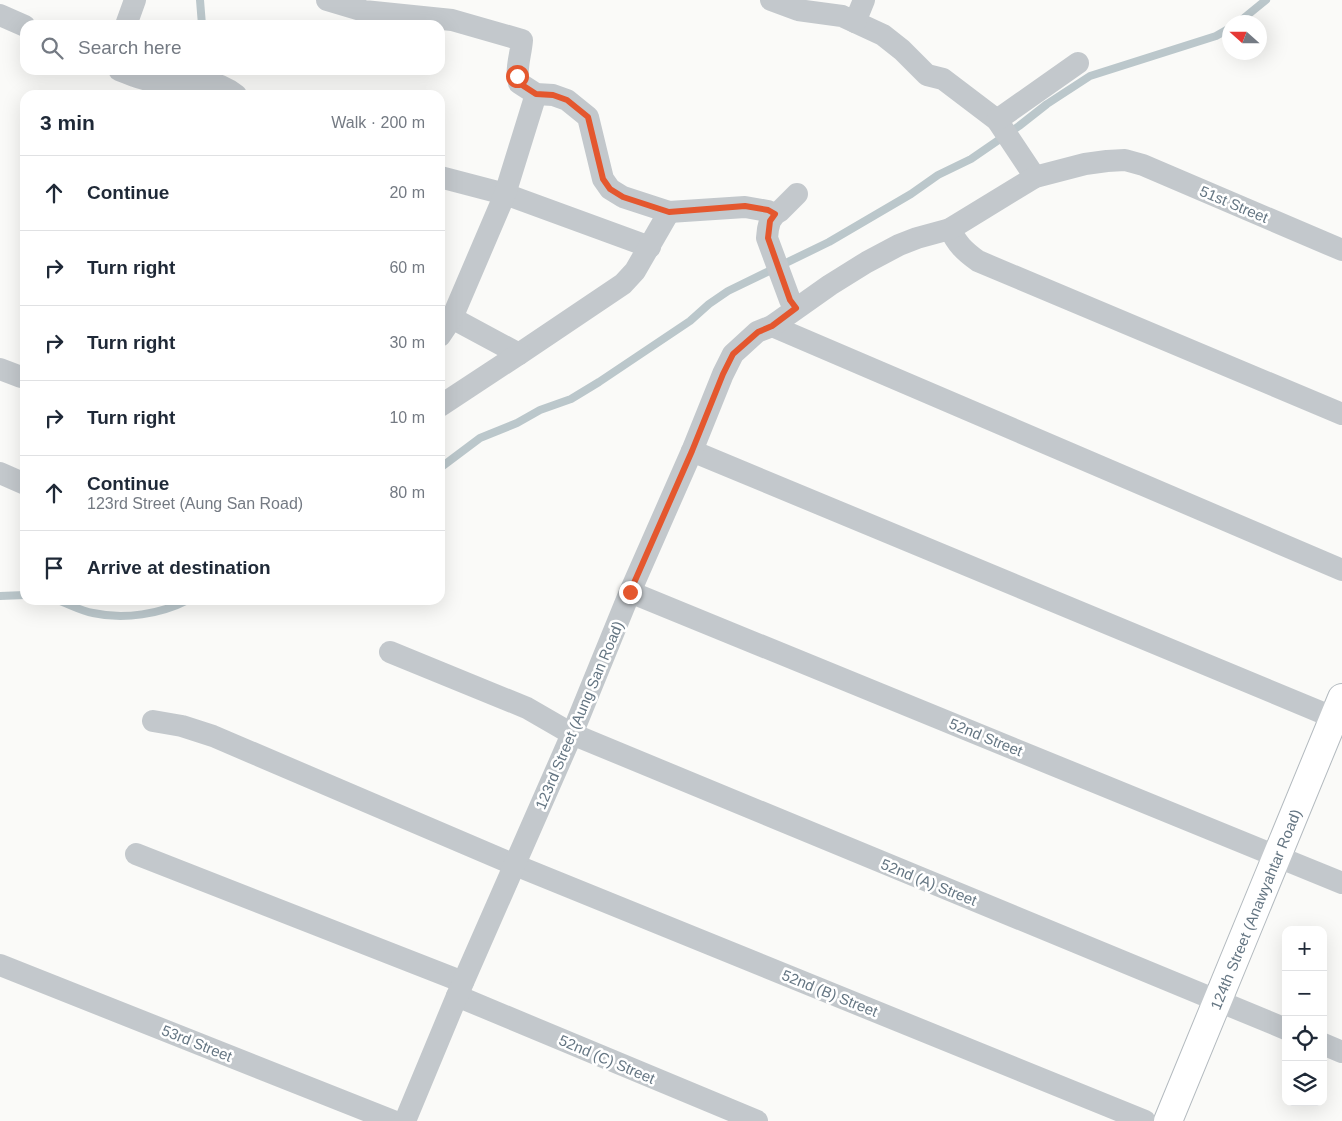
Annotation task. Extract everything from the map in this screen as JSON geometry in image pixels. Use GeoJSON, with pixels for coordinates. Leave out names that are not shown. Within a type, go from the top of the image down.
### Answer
{"type":"FeatureCollection","features":[{"type":"Feature","properties":{"kind":"street"},"geometry":{"type":"LineString","coordinates":[[128,20],[135,0]]}},
{"type":"Feature","properties":{"kind":"street"},"geometry":{"type":"LineString","coordinates":[[327,0],[364,11],[452,20],[522,40],[517,76],[519,83],[536,94],[553,95],[567,100],[588,117],[603,179],[610,189],[623,197],[669,212],[745,206],[768,210],[775,214]]}},
{"type":"Feature","properties":{"kind":"street"},"geometry":{"type":"LineString","coordinates":[[771,0],[798,10],[842,16],[883,35],[902,50],[927,75],[943,79],[1000,125],[1031,170]]}},
{"type":"Feature","properties":{"kind":"street"},"geometry":{"type":"LineString","coordinates":[[855,22],[864,0]]}},
{"type":"Feature","properties":{"kind":"street"},"geometry":{"type":"LineString","coordinates":[[0,15],[20,24]]}},
{"type":"Feature","properties":{"kind":"street"},"geometry":{"type":"LineString","coordinates":[[1000,125],[1078,63]]}},
{"type":"Feature","properties":{"kind":"street"},"geometry":{"type":"LineString","coordinates":[[130,75],[150,80],[205,81],[218,84],[228,90]]}},
{"type":"Feature","properties":{"kind":"street"},"geometry":{"type":"LineString","coordinates":[[519,354],[446,327],[505,194],[536,94]]}},
{"type":"Feature","properties":{"kind":"street","name":"123rd Street (Aung San Road)"},"geometry":{"type":"LineString","coordinates":[[405,1121],[733,354],[758,332],[772,326],[793,304],[830,285],[899,244],[950,229],[1031,170],[1125,160]]}},
{"type":"Feature","properties":{"kind":"street","name":"51st Street"},"geometry":{"type":"LineString","coordinates":[[1125,160],[1143,165],[1342,250]]}},
{"type":"Feature","properties":{"kind":"street"},"geometry":{"type":"LineString","coordinates":[[445,178],[505,194],[650,247]]}},
{"type":"Feature","properties":{"kind":"street"},"geometry":{"type":"LineString","coordinates":[[793,304],[768,238],[770,221],[797,194]]}},
{"type":"Feature","properties":{"kind":"street"},"geometry":{"type":"LineString","coordinates":[[445,403],[623,284],[635,271],[669,212]]}},
{"type":"Feature","properties":{"kind":"street"},"geometry":{"type":"LineString","coordinates":[[950,229],[964,251],[978,261],[1342,414]]}},
{"type":"Feature","properties":{"kind":"street"},"geometry":{"type":"LineString","coordinates":[[772,326],[1342,570]]}},
{"type":"Feature","properties":{"kind":"street"},"geometry":{"type":"LineString","coordinates":[[0,368],[20,377]]}},
{"type":"Feature","properties":{"kind":"street"},"geometry":{"type":"LineString","coordinates":[[692,451],[1339,712]]}},
{"type":"Feature","properties":{"kind":"street"},"geometry":{"type":"LineString","coordinates":[[0,473],[20,482]]}},
{"type":"Feature","properties":{"kind":"street","name":"52nd Street"},"geometry":{"type":"LineString","coordinates":[[630,592],[1342,883]]}},
{"type":"Feature","properties":{"kind":"street","name":"52nd (A) Street"},"geometry":{"type":"LineString","coordinates":[[390,652],[527,708],[572,734],[1282,1027]]}},
{"type":"Feature","properties":{"kind":"street","name":"124th Street (Anawyahtar Road)"},"geometry":{"type":"LineString","coordinates":[[1168,1121],[1276,856],[1339,712]]}},
{"type":"Feature","properties":{"kind":"street","name":"52nd (B) Street"},"geometry":{"type":"LineString","coordinates":[[153,721],[182,726],[213,736],[515,865],[1145,1121]]}},
{"type":"Feature","properties":{"kind":"street","name":"52nd (C) Street"},"geometry":{"type":"LineString","coordinates":[[136,854],[460,989],[757,1121]]}},
{"type":"Feature","properties":{"kind":"street","name":"53rd Street"},"geometry":{"type":"LineString","coordinates":[[0,965],[393,1121]]}},
{"type":"Feature","properties":{"kind":"street"},"geometry":{"type":"LineString","coordinates":[[1327,1046],[1342,1052]]}},
{"type":"Feature","properties":{"kind":"waterway"},"geometry":{"type":"LineString","coordinates":[[200,0],[202,20]]}},
{"type":"Feature","properties":{"kind":"waterway"},"geometry":{"type":"LineString","coordinates":[[1248,15],[1266,0]]}},
{"type":"Feature","properties":{"kind":"waterway"},"geometry":{"type":"LineString","coordinates":[[445,464],[480,438],[517,423],[540,410],[571,399],[599,382],[690,321],[709,304],[728,291],[829,242],[911,194],[938,175],[971,159],[1047,104],[1090,76],[1222,33]]}},
{"type":"Feature","properties":{"kind":"waterway"},"geometry":{"type":"LineString","coordinates":[[197,90],[198,82]]}},
{"type":"Feature","properties":{"kind":"waterway"},"geometry":{"type":"LineString","coordinates":[[0,596],[20,595]]}},
{"type":"Feature","properties":{"kind":"waterway"},"geometry":{"type":"LineString","coordinates":[[70,605],[88,612],[117,616],[154,612],[177,605]]}},
{"type":"Feature","properties":{"kind":"route"},"geometry":{"type":"LineString","coordinates":[[517,76],[519,83],[536,94],[553,95],[567,100],[588,117],[596,158],[603,179],[610,189],[623,197],[669,212],[745,206],[768,210],[775,214],[770,221],[768,238],[790,300],[796,308],[772,326],[758,332],[733,354],[630,592]]}}]}
